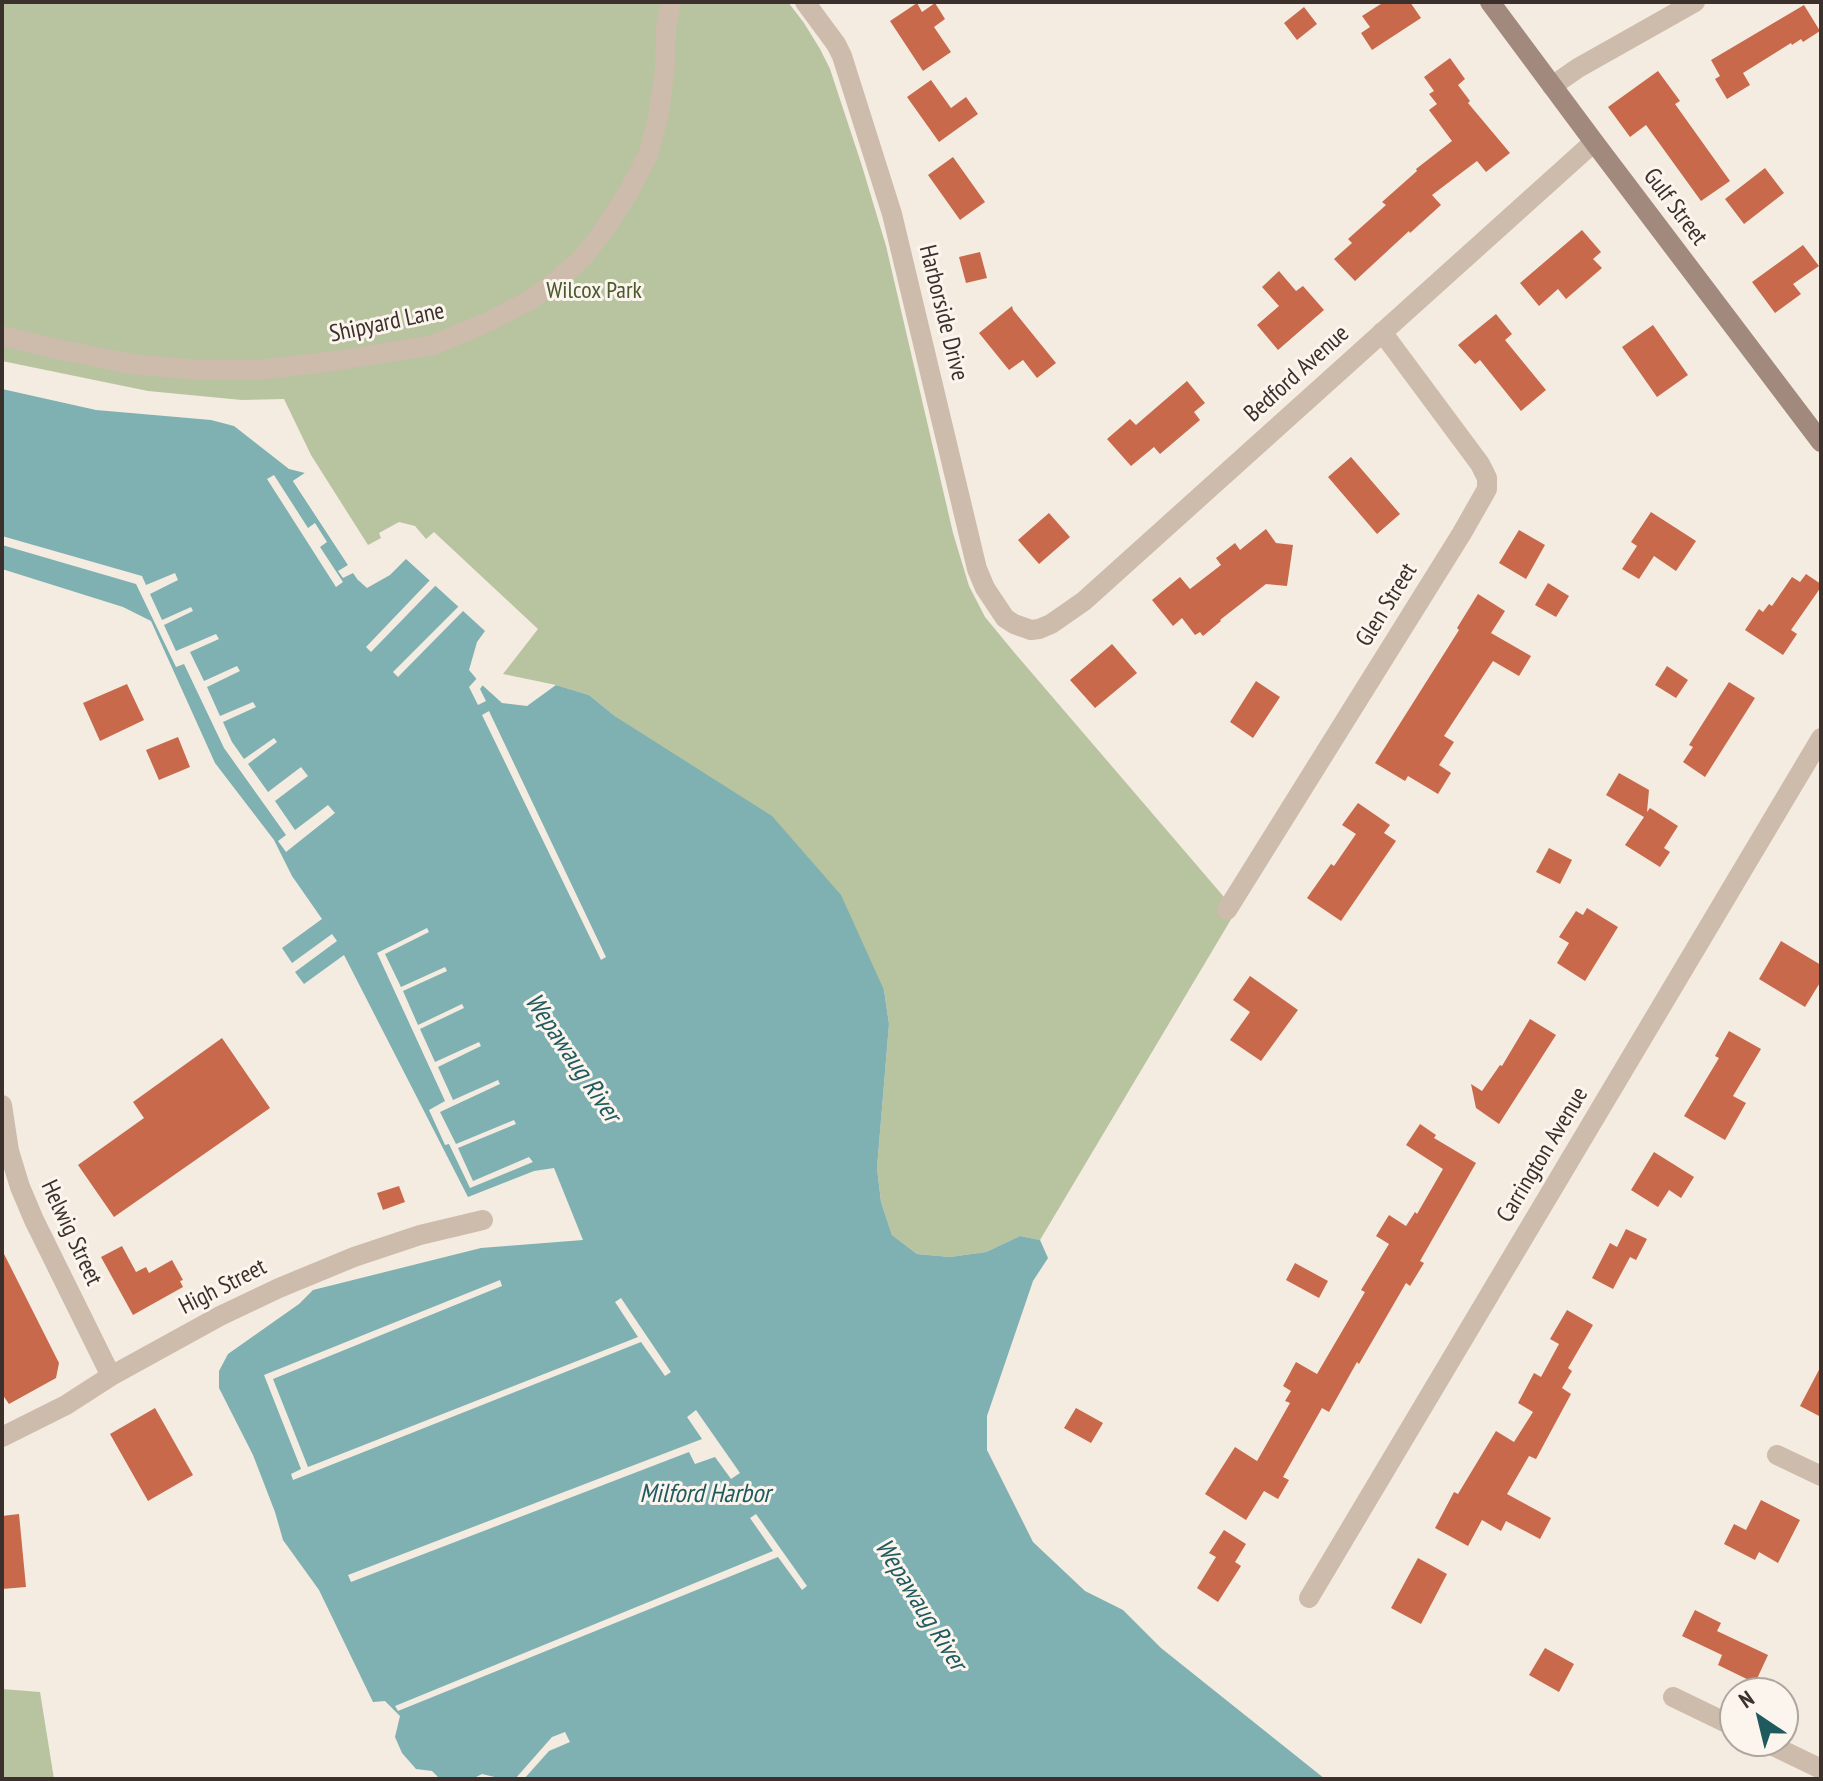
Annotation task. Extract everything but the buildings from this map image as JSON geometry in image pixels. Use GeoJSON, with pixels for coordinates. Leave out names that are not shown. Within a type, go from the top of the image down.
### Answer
{"type":"FeatureCollection","features":[{"type":"Feature","properties":{"kind":"main road","name":"Gulf Street"},"geometry":{"type":"LineString","coordinates":[[1490,2],[1821,442]]}},
{"type":"Feature","properties":{"kind":"street","name":"Shipyard Lane"},"geometry":{"type":"LineString","coordinates":[[2,336],[131,364],[199,370],[257,370],[433,345],[490,321],[530,300],[584,256],[629,191],[648,155],[658,119],[671,2]]}},
{"type":"Feature","properties":{"kind":"street","name":"Harborside Drive"},"geometry":{"type":"LineString","coordinates":[[805,2],[842,56],[892,214],[977,569],[985,588],[1005,618],[1027,629]]}},
{"type":"Feature","properties":{"kind":"street"},"geometry":{"type":"LineString","coordinates":[[1552,86],[1695,2]]}},
{"type":"Feature","properties":{"kind":"street","name":"Bedford Avenue"},"geometry":{"type":"LineString","coordinates":[[1027,629],[1045,627],[1084,601],[1594,142]]}},
{"type":"Feature","properties":{"kind":"street","name":"Glen Street"},"geometry":{"type":"LineString","coordinates":[[1227,910],[1487,489],[1487,478],[1480,464],[1382,332]]}},
{"type":"Feature","properties":{"kind":"street","name":"Carrington Avenue"},"geometry":{"type":"LineString","coordinates":[[1309,1598],[1821,738]]}},
{"type":"Feature","properties":{"kind":"street","name":"Helwig Street"},"geometry":{"type":"LineString","coordinates":[[2,1105],[9,1151],[20,1187],[111,1376]]}},
{"type":"Feature","properties":{"kind":"street","name":"High Street"},"geometry":{"type":"LineString","coordinates":[[2,1437],[66,1405],[111,1376],[220,1316],[312,1273],[420,1235],[483,1220]]}},
{"type":"Feature","properties":{"kind":"street"},"geometry":{"type":"LineString","coordinates":[[1777,1455],[1821,1476]]}},
{"type":"Feature","properties":{"kind":"street"},"geometry":{"type":"LineString","coordinates":[[1673,1697],[1719,1719]]}},
{"type":"Feature","properties":{"kind":"street"},"geometry":{"type":"LineString","coordinates":[[1796,1757],[1821,1769]]}},
{"type":"Feature","properties":{"kind":"green space","name":"Wilcox Park"},"geometry":{"type":"Polygon","coordinates":[[[2,2],[788,2],[804,23],[830,69],[862,166],[886,246],[953,533],[969,586],[985,617],[1236,911],[1040,1240],[1020,1236],[986,1252],[950,1257],[917,1254],[892,1235],[881,1202],[877,1168],[889,1024],[884,990],[616,717],[589,695],[503,674],[538,629],[434,532],[426,539],[415,526],[399,522],[379,533],[381,538],[368,545],[311,455],[284,399],[242,400],[148,391],[2,361],[2,2]]]}},
{"type":"Feature","properties":{"kind":"green space"},"geometry":{"type":"Polygon","coordinates":[[[2,1689],[40,1692],[54,1779],[2,1779],[2,1689]]]}},
{"type":"Feature","properties":{"kind":"water","name":"Milford Harbor"},"geometry":{"type":"Polygon","coordinates":[[[2,389],[96,410],[211,420],[234,426],[289,469],[305,473],[293,481],[358,580],[367,588],[390,575],[406,559],[485,631],[477,642],[469,670],[502,703],[527,706],[556,685],[589,695],[616,717],[772,816],[841,895],[884,990],[889,1024],[877,1168],[881,1202],[892,1235],[917,1254],[950,1257],[986,1252],[1020,1236],[1040,1240],[1048,1258],[1033,1281],[987,1416],[987,1450],[1033,1542],[1085,1591],[1123,1610],[1161,1648],[1325,1779],[503,1779],[482,1774],[472,1779],[440,1779],[432,1771],[416,1769],[402,1753],[395,1737],[400,1716],[385,1701],[373,1702],[319,1590],[283,1540],[253,1455],[219,1388],[219,1371],[228,1354],[299,1304],[313,1290],[481,1248],[583,1240],[554,1168],[534,1171],[468,1197],[344,955],[304,984],[295,972],[337,941],[332,934],[292,963],[282,948],[322,919],[292,876],[274,840],[215,763],[151,621],[123,607],[2,569],[2,389]]]}},
{"type":"Feature","properties":{"kind":"pier"},"geometry":{"type":"Polygon","coordinates":[[[305,473],[308,476],[299,482],[361,578],[358,580],[353,573],[343,578],[338,571],[348,565],[293,481],[305,473]]]}},
{"type":"Feature","properties":{"kind":"pier"},"geometry":{"type":"Polygon","coordinates":[[[274,475],[308,528],[315,523],[327,542],[320,547],[343,582],[336,587],[267,479],[274,475]]]}},
{"type":"Feature","properties":{"kind":"pier"},"geometry":{"type":"Polygon","coordinates":[[[2,536],[142,576],[146,585],[175,573],[178,580],[150,594],[162,620],[191,607],[193,611],[164,625],[176,651],[216,634],[219,639],[190,652],[204,681],[237,666],[240,671],[207,687],[220,716],[253,702],[256,707],[223,722],[232,742],[244,759],[274,738],[277,742],[248,764],[268,792],[301,767],[308,776],[275,801],[295,830],[328,805],[335,813],[286,852],[278,841],[286,835],[224,748],[184,664],[176,667],[136,584],[2,545],[2,536]]]}},
{"type":"Feature","properties":{"kind":"pier"},"geometry":{"type":"Polygon","coordinates":[[[432,578],[438,583],[371,652],[366,647],[432,578]]]}},
{"type":"Feature","properties":{"kind":"pier"},"geometry":{"type":"Polygon","coordinates":[[[461,604],[466,608],[398,677],[393,672],[461,604]]]}},
{"type":"Feature","properties":{"kind":"pier"},"geometry":{"type":"Polygon","coordinates":[[[479,676],[485,682],[480,689],[486,701],[478,705],[469,687],[479,676]]]}},
{"type":"Feature","properties":{"kind":"pier"},"geometry":{"type":"Polygon","coordinates":[[[489,711],[606,957],[601,960],[482,715],[489,711]]]}},
{"type":"Feature","properties":{"kind":"pier"},"geometry":{"type":"Polygon","coordinates":[[[427,928],[429,932],[385,954],[401,987],[445,967],[447,971],[403,991],[418,1025],[462,1004],[464,1008],[420,1029],[435,1062],[479,1042],[481,1046],[438,1067],[453,1100],[498,1080],[500,1084],[440,1112],[456,1144],[514,1120],[516,1124],[458,1148],[473,1181],[529,1157],[533,1162],[470,1188],[429,1110],[445,1101],[377,953],[427,928]]]}},
{"type":"Feature","properties":{"kind":"pier"},"geometry":{"type":"Polygon","coordinates":[[[500,1280],[502,1286],[273,1379],[308,1467],[638,1337],[615,1302],[621,1298],[671,1372],[665,1376],[641,1342],[293,1480],[291,1474],[301,1469],[264,1375],[500,1280]]]}},
{"type":"Feature","properties":{"kind":"pier"},"geometry":{"type":"Polygon","coordinates":[[[696,1410],[740,1473],[731,1479],[715,1457],[695,1464],[689,1452],[351,1582],[348,1575],[702,1439],[687,1417],[696,1410]]]}},
{"type":"Feature","properties":{"kind":"pier"},"geometry":{"type":"Polygon","coordinates":[[[756,1514],[807,1586],[802,1590],[778,1557],[398,1711],[395,1706],[773,1551],[750,1518],[756,1514]]]}},
{"type":"Feature","properties":{"kind":"pier"},"geometry":{"type":"Polygon","coordinates":[[[565,1732],[570,1742],[549,1751],[524,1779],[515,1779],[552,1737],[565,1732]]]}},
{"type":"Feature","properties":{"kind":"water label","name":"Wepawaug River"},"geometry":{"type":"Point","coordinates":[572,1058]}},
{"type":"Feature","properties":{"kind":"water label","name":"Wepawaug River"},"geometry":{"type":"Point","coordinates":[920,1605]}}]}
